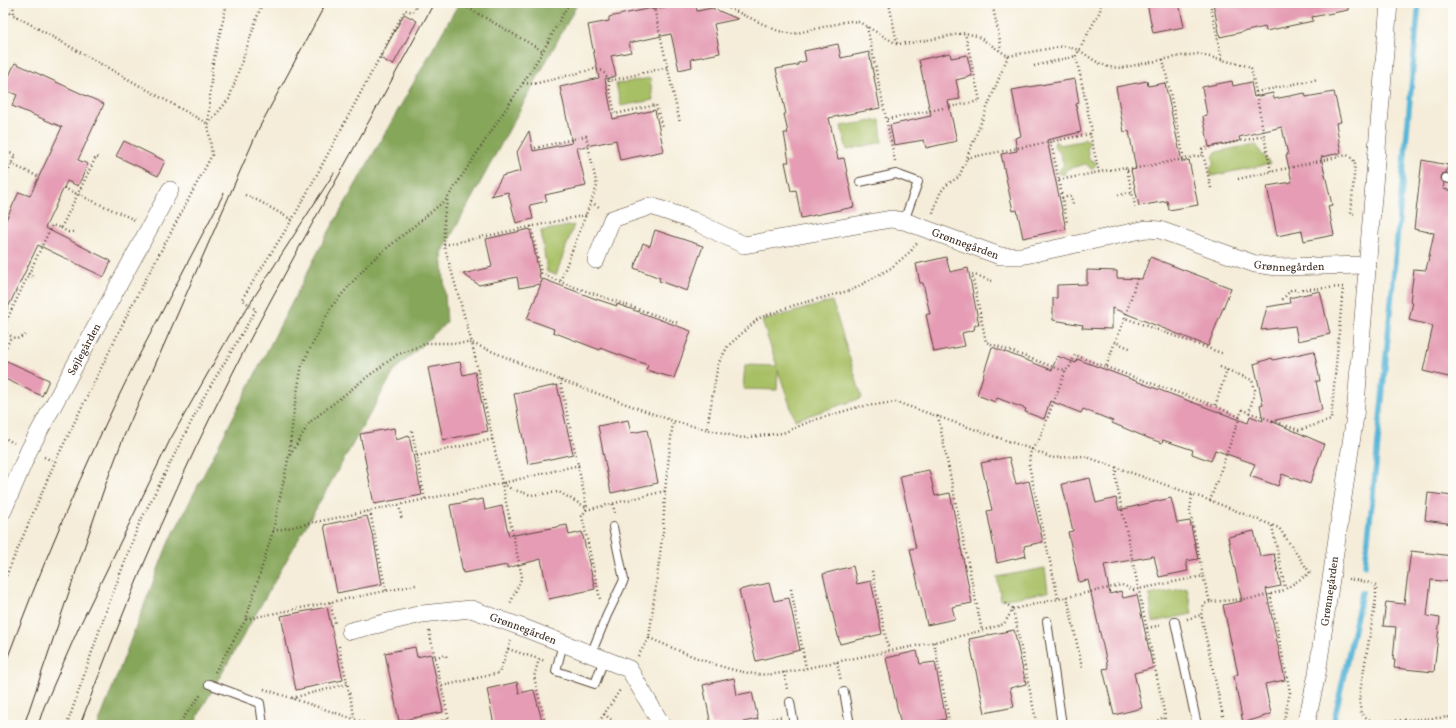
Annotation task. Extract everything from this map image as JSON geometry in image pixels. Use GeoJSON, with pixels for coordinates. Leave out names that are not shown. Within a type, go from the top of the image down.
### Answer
{"type":"FeatureCollection","features":[{"type":"Feature","properties":{"kind":"street","name":"Grønnegården"},"geometry":{"type":"LineString","coordinates":[[1306,725],[1317,674],[1355,416],[1390,3]]}},
{"type":"Feature","properties":{"kind":"street","name":"Søjlegården"},"geometry":{"type":"LineString","coordinates":[[3,511],[29,450],[170,190]]}},
{"type":"Feature","properties":{"kind":"street","name":"Grønnegården"},"geometry":{"type":"LineString","coordinates":[[596,260],[612,219],[651,206],[692,220],[744,245],[891,219],[904,221],[1000,256],[1021,256],[1146,229],[1160,230],[1255,264],[1277,267],[1368,265]]}},
{"type":"Feature","properties":{"kind":"street","name":"Grønnegården"},"geometry":{"type":"LineString","coordinates":[[341,632],[425,613],[471,609],[510,622],[598,656],[631,671]]}},
{"type":"Feature","properties":{"kind":"street"},"geometry":{"type":"LineString","coordinates":[[631,671],[662,725]]}},
{"type":"Feature","properties":{"kind":"lane"},"geometry":{"type":"LineString","coordinates":[[860,182],[896,174],[918,182],[904,221]]}},
{"type":"Feature","properties":{"kind":"lane"},"geometry":{"type":"LineString","coordinates":[[563,643],[556,671],[595,684],[598,656],[605,620],[624,580],[613,527]]}},
{"type":"Feature","properties":{"kind":"lane"},"geometry":{"type":"LineString","coordinates":[[1047,621],[1062,725]]}},
{"type":"Feature","properties":{"kind":"lane"},"geometry":{"type":"LineString","coordinates":[[1175,622],[1197,725]]}},
{"type":"Feature","properties":{"kind":"lane"},"geometry":{"type":"LineString","coordinates":[[208,684],[260,703],[263,725]]}},
{"type":"Feature","properties":{"kind":"lane"},"geometry":{"type":"LineString","coordinates":[[844,692],[850,725]]}},
{"type":"Feature","properties":{"kind":"lane"},"geometry":{"type":"LineString","coordinates":[[790,702],[794,725]]}},
{"type":"Feature","properties":{"kind":"path"},"geometry":{"type":"LineString","coordinates":[[3,6],[30,3]]}},
{"type":"Feature","properties":{"kind":"path"},"geometry":{"type":"LineString","coordinates":[[3,583],[55,462],[131,307],[212,155],[208,124],[212,67],[227,3]]}},
{"type":"Feature","properties":{"kind":"path"},"geometry":{"type":"LineString","coordinates":[[208,124],[229,99],[262,3]]}},
{"type":"Feature","properties":{"kind":"path"},"geometry":{"type":"LineString","coordinates":[[67,725],[105,614],[139,524],[205,395],[256,310],[242,299],[292,220],[405,10],[413,12],[418,3]]}},
{"type":"Feature","properties":{"kind":"path"},"geometry":{"type":"LineString","coordinates":[[178,725],[208,684],[246,619],[273,530],[289,455],[294,409],[302,365],[331,307],[369,263],[448,198],[543,51],[569,3]]}},
{"type":"Feature","properties":{"kind":"path"},"geometry":{"type":"LineString","coordinates":[[653,3],[680,123]]}},
{"type":"Feature","properties":{"kind":"path"},"geometry":{"type":"LineString","coordinates":[[718,3],[778,31],[793,34],[849,21],[860,22],[897,44],[911,44],[965,32],[977,36],[1008,56],[1064,46],[1079,50],[1095,61],[1108,67],[1121,68],[1198,54],[1251,67],[1271,172]]}},
{"type":"Feature","properties":{"kind":"path"},"geometry":{"type":"LineString","coordinates":[[729,8],[740,3]]}},
{"type":"Feature","properties":{"kind":"path"},"geometry":{"type":"LineString","coordinates":[[889,3],[897,44]]}},
{"type":"Feature","properties":{"kind":"path"},"geometry":{"type":"LineString","coordinates":[[992,3],[1001,45],[999,50]]}},
{"type":"Feature","properties":{"kind":"path"},"geometry":{"type":"LineString","coordinates":[[1098,172],[1090,134],[1092,131],[1076,56],[1100,11],[1102,3]]}},
{"type":"Feature","properties":{"kind":"path"},"geometry":{"type":"LineString","coordinates":[[1210,3],[1222,59]]}},
{"type":"Feature","properties":{"kind":"path"},"geometry":{"type":"LineString","coordinates":[[13,4],[14,15]]}},
{"type":"Feature","properties":{"kind":"path"},"geometry":{"type":"LineString","coordinates":[[461,4],[543,51]]}},
{"type":"Feature","properties":{"kind":"path"},"geometry":{"type":"LineString","coordinates":[[3,9],[208,124]]}},
{"type":"Feature","properties":{"kind":"path"},"geometry":{"type":"LineString","coordinates":[[867,26],[896,165],[896,174]]}},
{"type":"Feature","properties":{"kind":"path"},"geometry":{"type":"LineString","coordinates":[[887,120],[980,101],[965,32]]}},
{"type":"Feature","properties":{"kind":"path"},"geometry":{"type":"LineString","coordinates":[[707,428],[718,364],[728,346],[759,318],[795,305],[852,290],[891,268],[910,251],[928,230],[940,193],[947,183],[959,177],[1008,56]]}},
{"type":"Feature","properties":{"kind":"path"},"geometry":{"type":"LineString","coordinates":[[1034,66],[1076,56]]}},
{"type":"Feature","properties":{"kind":"path"},"geometry":{"type":"LineString","coordinates":[[1163,60],[1184,159]]}},
{"type":"Feature","properties":{"kind":"path"},"geometry":{"type":"LineString","coordinates":[[609,81],[668,67]]}},
{"type":"Feature","properties":{"kind":"path"},"geometry":{"type":"LineString","coordinates":[[523,83],[534,84],[594,69],[603,71],[609,81],[615,114],[656,105],[662,127]]}},
{"type":"Feature","properties":{"kind":"path"},"geometry":{"type":"LineString","coordinates":[[1256,92],[1318,79]]}},
{"type":"Feature","properties":{"kind":"path"},"geometry":{"type":"LineString","coordinates":[[967,158],[1090,134]]}},
{"type":"Feature","properties":{"kind":"path"},"geometry":{"type":"LineString","coordinates":[[535,148],[586,136],[597,186],[560,282]]}},
{"type":"Feature","properties":{"kind":"path"},"geometry":{"type":"LineString","coordinates":[[1211,188],[1202,149],[1264,136]]}},
{"type":"Feature","properties":{"kind":"path"},"geometry":{"type":"LineString","coordinates":[[1051,142],[1067,222]]}},
{"type":"Feature","properties":{"kind":"path"},"geometry":{"type":"LineString","coordinates":[[3,150],[15,155],[3,184]]}},
{"type":"Feature","properties":{"kind":"path"},"geometry":{"type":"LineString","coordinates":[[1126,170],[1204,155]]}},
{"type":"Feature","properties":{"kind":"path"},"geometry":{"type":"LineString","coordinates":[[1238,179],[1347,155],[1356,163],[1351,213],[1371,215]]}},
{"type":"Feature","properties":{"kind":"path"},"geometry":{"type":"LineString","coordinates":[[61,228],[96,157],[101,159]]}},
{"type":"Feature","properties":{"kind":"path"},"geometry":{"type":"LineString","coordinates":[[11,164],[39,177]]}},
{"type":"Feature","properties":{"kind":"path"},"geometry":{"type":"LineString","coordinates":[[1059,180],[1125,167],[1136,210]]}},
{"type":"Feature","properties":{"kind":"path"},"geometry":{"type":"LineString","coordinates":[[64,188],[169,236]]}},
{"type":"Feature","properties":{"kind":"path"},"geometry":{"type":"LineString","coordinates":[[1118,195],[1132,193]]}},
{"type":"Feature","properties":{"kind":"path"},"geometry":{"type":"LineString","coordinates":[[245,195],[259,201],[292,220]]}},
{"type":"Feature","properties":{"kind":"path"},"geometry":{"type":"LineString","coordinates":[[1062,198],[1071,196],[1073,204]]}},
{"type":"Feature","properties":{"kind":"path"},"geometry":{"type":"LineString","coordinates":[[442,686],[499,673],[508,649],[510,622],[522,577],[494,439],[472,343],[444,245],[444,217],[448,198]]}},
{"type":"Feature","properties":{"kind":"path"},"geometry":{"type":"LineString","coordinates":[[444,245],[586,215]]}},
{"type":"Feature","properties":{"kind":"path"},"geometry":{"type":"LineString","coordinates":[[3,328],[52,224],[68,232],[73,232]]}},
{"type":"Feature","properties":{"kind":"path"},"geometry":{"type":"LineString","coordinates":[[531,226],[541,273],[560,282],[678,323]]}},
{"type":"Feature","properties":{"kind":"path"},"geometry":{"type":"LineString","coordinates":[[28,274],[35,278]]}},
{"type":"Feature","properties":{"kind":"path"},"geometry":{"type":"LineString","coordinates":[[992,281],[972,274],[986,342],[1059,369],[1066,370]]}},
{"type":"Feature","properties":{"kind":"path"},"geometry":{"type":"LineString","coordinates":[[1106,367],[1125,318],[1137,278]]}},
{"type":"Feature","properties":{"kind":"path"},"geometry":{"type":"LineString","coordinates":[[1210,501],[1242,410],[1299,430],[1331,420],[1343,287],[1292,290],[1282,300]]}},
{"type":"Feature","properties":{"kind":"path"},"geometry":{"type":"LineString","coordinates":[[1125,318],[1224,354]]}},
{"type":"Feature","properties":{"kind":"path"},"geometry":{"type":"LineString","coordinates":[[3,332],[17,339],[25,335]]}},
{"type":"Feature","properties":{"kind":"path"},"geometry":{"type":"LineString","coordinates":[[3,354],[11,337]]}},
{"type":"Feature","properties":{"kind":"path"},"geometry":{"type":"LineString","coordinates":[[1115,342],[1132,349]]}},
{"type":"Feature","properties":{"kind":"path"},"geometry":{"type":"LineString","coordinates":[[289,455],[310,422],[396,355],[427,343],[472,343],[560,380],[673,421],[707,428],[742,438],[783,433],[811,421],[858,407],[896,402],[1031,449],[1052,458],[1084,456],[1210,501],[1279,528],[1310,573],[1282,591],[1256,598],[1210,602],[1204,604],[1201,615],[1225,725]]}},
{"type":"Feature","properties":{"kind":"path"},"geometry":{"type":"LineString","coordinates":[[1058,598],[1030,465],[1031,449],[1038,442],[1066,370],[1069,368],[1075,355],[1215,406],[1240,417]]}},
{"type":"Feature","properties":{"kind":"path"},"geometry":{"type":"LineString","coordinates":[[1220,367],[1252,380],[1255,390],[1248,413]]}},
{"type":"Feature","properties":{"kind":"path"},"geometry":{"type":"LineString","coordinates":[[1215,406],[1227,370]]}},
{"type":"Feature","properties":{"kind":"path"},"geometry":{"type":"LineString","coordinates":[[560,380],[587,509]]}},
{"type":"Feature","properties":{"kind":"path"},"geometry":{"type":"LineString","coordinates":[[938,416],[982,631]]}},
{"type":"Feature","properties":{"kind":"path"},"geometry":{"type":"LineString","coordinates":[[596,725],[631,671],[649,638],[663,531],[665,491],[673,421]]}},
{"type":"Feature","properties":{"kind":"path"},"geometry":{"type":"LineString","coordinates":[[412,431],[425,499]]}},
{"type":"Feature","properties":{"kind":"path"},"geometry":{"type":"LineString","coordinates":[[417,456],[494,439]]}},
{"type":"Feature","properties":{"kind":"path"},"geometry":{"type":"LineString","coordinates":[[273,530],[503,483],[579,465]]}},
{"type":"Feature","properties":{"kind":"path"},"geometry":{"type":"LineString","coordinates":[[1116,467],[1116,481],[1165,716],[1164,725]]}},
{"type":"Feature","properties":{"kind":"path"},"geometry":{"type":"LineString","coordinates":[[503,483],[511,489],[531,495],[559,492],[587,509]]}},
{"type":"Feature","properties":{"kind":"path"},"geometry":{"type":"LineString","coordinates":[[605,620],[582,516],[587,509],[665,491]]}},
{"type":"Feature","properties":{"kind":"path"},"geometry":{"type":"LineString","coordinates":[[1192,495],[1190,511],[1203,576],[1210,602]]}},
{"type":"Feature","properties":{"kind":"path"},"geometry":{"type":"LineString","coordinates":[[399,505],[402,520]]}},
{"type":"Feature","properties":{"kind":"path"},"geometry":{"type":"LineString","coordinates":[[370,511],[386,591]]}},
{"type":"Feature","properties":{"kind":"path"},"geometry":{"type":"LineString","coordinates":[[1272,526],[1285,588]]}},
{"type":"Feature","properties":{"kind":"path"},"geometry":{"type":"LineString","coordinates":[[872,571],[889,652]]}},
{"type":"Feature","properties":{"kind":"path"},"geometry":{"type":"LineString","coordinates":[[649,638],[690,655],[724,666],[756,674],[784,672],[889,652],[982,631],[1004,624],[1013,609],[1058,598],[1122,584],[1134,590],[1203,576]]}},
{"type":"Feature","properties":{"kind":"path"},"geometry":{"type":"LineString","coordinates":[[1332,577],[1367,582],[1376,586],[1376,599],[1359,698],[1361,714],[1373,722],[1453,717]]}},
{"type":"Feature","properties":{"kind":"path"},"geometry":{"type":"LineString","coordinates":[[246,619],[416,585]]}},
{"type":"Feature","properties":{"kind":"path"},"geometry":{"type":"LineString","coordinates":[[791,589],[806,668]]}},
{"type":"Feature","properties":{"kind":"path"},"geometry":{"type":"LineString","coordinates":[[1270,594],[1290,692],[1283,725]]}},
{"type":"Feature","properties":{"kind":"path"},"geometry":{"type":"LineString","coordinates":[[1067,596],[1082,668]]}},
{"type":"Feature","properties":{"kind":"path"},"geometry":{"type":"LineString","coordinates":[[330,602],[341,632],[347,684],[355,719]]}},
{"type":"Feature","properties":{"kind":"path"},"geometry":{"type":"LineString","coordinates":[[1005,603],[1013,609],[1036,725]]}},
{"type":"Feature","properties":{"kind":"path"},"geometry":{"type":"LineString","coordinates":[[425,613],[450,725]]}},
{"type":"Feature","properties":{"kind":"path"},"geometry":{"type":"LineString","coordinates":[[934,642],[950,725]]}},
{"type":"Feature","properties":{"kind":"path"},"geometry":{"type":"LineString","coordinates":[[508,649],[558,665]]}},
{"type":"Feature","properties":{"kind":"path"},"geometry":{"type":"LineString","coordinates":[[435,657],[446,654],[447,659]]}},
{"type":"Feature","properties":{"kind":"path"},"geometry":{"type":"LineString","coordinates":[[539,659],[534,677],[546,725]]}},
{"type":"Feature","properties":{"kind":"path"},"geometry":{"type":"LineString","coordinates":[[837,662],[844,692]]}},
{"type":"Feature","properties":{"kind":"path"},"geometry":{"type":"LineString","coordinates":[[784,672],[790,702]]}},
{"type":"Feature","properties":{"kind":"path"},"geometry":{"type":"LineString","coordinates":[[291,698],[347,684]]}},
{"type":"Feature","properties":{"kind":"path"},"geometry":{"type":"LineString","coordinates":[[261,688],[372,725]]}},
{"type":"Feature","properties":{"kind":"path"},"geometry":{"type":"LineString","coordinates":[[604,714],[618,725]]}},
{"type":"Feature","properties":{"kind":"path"},"geometry":{"type":"LineString","coordinates":[[766,725],[765,720],[792,715]]}},
{"type":"Feature","properties":{"kind":"path"},"geometry":{"type":"LineString","coordinates":[[1151,725],[1162,718]]}},
{"type":"Feature","properties":{"kind":"path"},"geometry":{"type":"LineString","coordinates":[[422,725],[449,719]]}},
{"type":"Feature","properties":{"kind":"green space"},"geometry":{"type":"Polygon","coordinates":[[[459,3],[578,3],[442,253],[447,322],[395,370],[201,710],[194,725],[98,725],[167,546],[323,242],[459,3]]]}},
{"type":"Feature","properties":{"kind":"green space"},"geometry":{"type":"Polygon","coordinates":[[[650,78],[653,100],[621,106],[616,84],[650,78]]]}},
{"type":"Feature","properties":{"kind":"green space"},"geometry":{"type":"Polygon","coordinates":[[[880,120],[882,142],[847,150],[841,126],[880,120]]]}},
{"type":"Feature","properties":{"kind":"green space"},"geometry":{"type":"Polygon","coordinates":[[[1084,138],[1090,142],[1087,147],[1089,159],[1097,163],[1092,170],[1086,164],[1066,169],[1064,175],[1057,173],[1064,165],[1060,153],[1054,146],[1055,141],[1060,145],[1081,141],[1084,138]]]}},
{"type":"Feature","properties":{"kind":"green space"},"geometry":{"type":"Polygon","coordinates":[[[1255,144],[1270,164],[1211,176],[1210,169],[1214,163],[1213,157],[1216,152],[1255,144]]]}},
{"type":"Feature","properties":{"kind":"green space"},"geometry":{"type":"Polygon","coordinates":[[[574,225],[556,275],[547,272],[541,231],[574,225]]]}},
{"type":"Feature","properties":{"kind":"green space"},"geometry":{"type":"Polygon","coordinates":[[[832,301],[862,398],[795,420],[778,370],[777,390],[743,389],[745,365],[777,366],[762,321],[832,301]]]}},
{"type":"Feature","properties":{"kind":"green space"},"geometry":{"type":"Polygon","coordinates":[[[1045,568],[1048,592],[1001,600],[997,577],[1045,568]]]}},
{"type":"Feature","properties":{"kind":"green space"},"geometry":{"type":"Polygon","coordinates":[[[1187,588],[1192,614],[1153,622],[1149,595],[1187,588]]]}},
{"type":"Feature","properties":{"kind":"building"},"geometry":{"type":"Polygon","coordinates":[[[685,3],[695,3],[697,11],[712,8],[738,19],[714,24],[720,53],[691,59],[692,67],[679,70],[671,34],[629,43],[631,52],[611,56],[616,76],[605,79],[613,119],[655,110],[664,151],[620,160],[616,140],[577,148],[586,186],[545,195],[547,201],[530,205],[533,219],[516,223],[508,192],[491,196],[502,176],[521,171],[517,152],[529,131],[533,151],[572,143],[560,87],[599,78],[588,25],[609,21],[609,17],[685,3]]]}},
{"type":"Feature","properties":{"kind":"building"},"geometry":{"type":"Polygon","coordinates":[[[1147,3],[1179,3],[1184,27],[1153,33],[1147,3]]]}},
{"type":"Feature","properties":{"kind":"building"},"geometry":{"type":"Polygon","coordinates":[[[1213,3],[1348,3],[1348,10],[1312,17],[1313,21],[1266,31],[1265,27],[1220,37],[1213,3]]]}},
{"type":"Feature","properties":{"kind":"building"},"geometry":{"type":"Polygon","coordinates":[[[404,14],[417,21],[393,65],[380,58],[404,14]]]}},
{"type":"Feature","properties":{"kind":"building"},"geometry":{"type":"Polygon","coordinates":[[[838,44],[841,58],[869,52],[880,108],[829,118],[838,159],[844,158],[854,207],[801,218],[796,190],[791,191],[785,162],[789,162],[784,133],[788,133],[784,114],[786,114],[776,69],[798,65],[798,63],[806,61],[804,51],[838,44]]]}},
{"type":"Feature","properties":{"kind":"building"},"geometry":{"type":"Polygon","coordinates":[[[950,53],[951,58],[967,55],[972,76],[956,80],[960,99],[948,101],[957,141],[926,148],[924,140],[894,145],[890,125],[931,116],[919,60],[950,53]]]}},
{"type":"Feature","properties":{"kind":"building"},"geometry":{"type":"Polygon","coordinates":[[[15,63],[104,104],[78,160],[88,164],[78,186],[67,181],[45,228],[111,261],[104,277],[38,245],[3,318],[3,226],[19,192],[30,196],[62,127],[12,106],[17,95],[3,89],[15,63]]]}},
{"type":"Feature","properties":{"kind":"building"},"geometry":{"type":"Polygon","coordinates":[[[1075,79],[1079,103],[1076,104],[1081,132],[1047,140],[1066,229],[1023,238],[1017,210],[1013,211],[1001,154],[1017,151],[1015,138],[1021,136],[1012,90],[1075,79]]]}},
{"type":"Feature","properties":{"kind":"building"},"geometry":{"type":"Polygon","coordinates":[[[1147,81],[1148,86],[1165,83],[1182,162],[1189,160],[1198,205],[1169,210],[1167,201],[1139,206],[1131,170],[1136,169],[1129,131],[1124,132],[1116,87],[1147,81]]]}},
{"type":"Feature","properties":{"kind":"building"},"geometry":{"type":"Polygon","coordinates":[[[1232,81],[1233,86],[1251,82],[1254,97],[1273,93],[1274,99],[1305,93],[1306,97],[1334,92],[1341,122],[1336,123],[1341,153],[1321,157],[1332,205],[1328,206],[1334,235],[1304,241],[1302,231],[1277,236],[1267,186],[1292,182],[1282,127],[1239,137],[1240,141],[1209,147],[1203,116],[1207,115],[1202,87],[1232,81]]]}},
{"type":"Feature","properties":{"kind":"building"},"geometry":{"type":"Polygon","coordinates":[[[124,141],[165,161],[158,176],[116,156],[124,141]]]}},
{"type":"Feature","properties":{"kind":"building"},"geometry":{"type":"Polygon","coordinates":[[[1422,160],[1448,165],[1446,173],[1442,174],[1441,179],[1444,183],[1443,189],[1453,191],[1453,378],[1423,371],[1433,326],[1409,320],[1413,302],[1410,302],[1414,269],[1426,270],[1434,233],[1414,229],[1422,160]]]}},
{"type":"Feature","properties":{"kind":"building"},"geometry":{"type":"Polygon","coordinates":[[[530,229],[541,283],[543,279],[596,299],[617,306],[617,304],[691,331],[674,378],[646,370],[648,365],[600,348],[600,350],[553,332],[554,329],[527,319],[541,284],[519,288],[517,277],[479,285],[463,274],[492,267],[486,239],[530,229]]]}},
{"type":"Feature","properties":{"kind":"building"},"geometry":{"type":"Polygon","coordinates":[[[655,230],[703,246],[687,291],[659,281],[660,278],[634,268],[643,243],[650,246],[655,230]]]}},
{"type":"Feature","properties":{"kind":"building"},"geometry":{"type":"Polygon","coordinates":[[[946,257],[950,272],[968,268],[979,325],[975,325],[974,330],[962,333],[965,346],[934,352],[926,314],[930,314],[923,283],[920,283],[916,264],[946,257]]]}},
{"type":"Feature","properties":{"kind":"building"},"geometry":{"type":"Polygon","coordinates":[[[1150,257],[1231,288],[1208,346],[1112,308],[1112,329],[1082,328],[1083,325],[1053,320],[1053,298],[1057,298],[1057,285],[1087,284],[1087,270],[1117,271],[1117,278],[1142,279],[1150,257]]]}},
{"type":"Feature","properties":{"kind":"building"},"geometry":{"type":"Polygon","coordinates":[[[1320,291],[1330,334],[1298,341],[1295,326],[1261,330],[1267,307],[1290,303],[1289,298],[1320,291]]]}},
{"type":"Feature","properties":{"kind":"building"},"geometry":{"type":"Polygon","coordinates":[[[992,347],[1052,370],[1057,356],[1076,363],[1077,359],[1248,423],[1250,416],[1263,421],[1260,405],[1263,404],[1254,364],[1272,358],[1273,360],[1314,351],[1320,381],[1316,381],[1322,410],[1271,421],[1324,444],[1310,484],[1282,474],[1278,486],[1250,476],[1255,464],[1215,450],[1211,461],[1192,454],[1193,450],[1163,440],[1162,443],[1148,438],[1112,423],[1113,421],[1083,409],[1081,413],[1050,401],[1044,419],[1025,412],[1026,409],[997,398],[995,402],[977,395],[992,347]]]}},
{"type":"Feature","properties":{"kind":"building"},"geometry":{"type":"Polygon","coordinates":[[[7,361],[49,380],[42,396],[3,378],[3,369],[7,361]]]}},
{"type":"Feature","properties":{"kind":"building"},"geometry":{"type":"Polygon","coordinates":[[[460,362],[463,375],[475,372],[488,431],[443,440],[428,368],[460,362]]]}},
{"type":"Feature","properties":{"kind":"building"},"geometry":{"type":"Polygon","coordinates":[[[557,385],[573,454],[528,464],[514,394],[557,385]]]}},
{"type":"Feature","properties":{"kind":"building"},"geometry":{"type":"Polygon","coordinates":[[[628,420],[631,433],[647,430],[658,483],[611,493],[598,426],[628,420]]]}},
{"type":"Feature","properties":{"kind":"building"},"geometry":{"type":"Polygon","coordinates":[[[394,428],[396,440],[409,436],[422,495],[374,504],[360,434],[394,428]]]}},
{"type":"Feature","properties":{"kind":"building"},"geometry":{"type":"Polygon","coordinates":[[[1009,457],[1016,484],[1029,481],[1043,542],[1024,546],[1026,556],[997,563],[987,511],[992,510],[981,463],[1009,457]]]}},
{"type":"Feature","properties":{"kind":"building"},"geometry":{"type":"Polygon","coordinates":[[[929,470],[935,496],[950,493],[972,603],[952,607],[955,619],[927,625],[910,549],[916,548],[900,476],[929,470]]]}},
{"type":"Feature","properties":{"kind":"building"},"geometry":{"type":"Polygon","coordinates":[[[1090,478],[1096,503],[1116,498],[1119,510],[1171,498],[1177,523],[1190,521],[1198,559],[1186,561],[1188,571],[1159,577],[1154,556],[1104,565],[1110,594],[1121,591],[1123,598],[1137,595],[1153,668],[1134,673],[1142,708],[1114,715],[1103,669],[1108,668],[1088,580],[1079,582],[1068,532],[1073,531],[1062,484],[1090,478]]]}},
{"type":"Feature","properties":{"kind":"building"},"geometry":{"type":"Polygon","coordinates":[[[1428,493],[1453,496],[1453,524],[1425,520],[1428,493]]]}},
{"type":"Feature","properties":{"kind":"building"},"geometry":{"type":"Polygon","coordinates":[[[483,499],[485,510],[502,506],[509,536],[567,525],[569,535],[582,532],[595,589],[549,599],[541,559],[507,568],[507,565],[463,573],[450,505],[483,499]]]}},
{"type":"Feature","properties":{"kind":"building"},"geometry":{"type":"Polygon","coordinates":[[[367,516],[374,541],[382,584],[337,593],[324,525],[367,516]]]}},
{"type":"Feature","properties":{"kind":"building"},"geometry":{"type":"Polygon","coordinates":[[[1254,531],[1260,556],[1274,554],[1281,586],[1266,589],[1285,680],[1265,684],[1271,714],[1243,723],[1234,676],[1238,674],[1223,605],[1242,601],[1228,537],[1254,531]]]}},
{"type":"Feature","properties":{"kind":"building"},"geometry":{"type":"Polygon","coordinates":[[[1411,551],[1453,556],[1453,582],[1431,580],[1427,616],[1440,618],[1434,672],[1394,668],[1395,660],[1393,660],[1396,627],[1383,626],[1386,602],[1404,604],[1411,551]]]}},
{"type":"Feature","properties":{"kind":"building"},"geometry":{"type":"Polygon","coordinates":[[[853,566],[857,584],[871,581],[882,634],[840,644],[823,574],[853,566]]]}},
{"type":"Feature","properties":{"kind":"building"},"geometry":{"type":"Polygon","coordinates":[[[769,583],[774,601],[789,598],[800,650],[756,661],[739,590],[769,583]]]}},
{"type":"Feature","properties":{"kind":"building"},"geometry":{"type":"Polygon","coordinates":[[[327,607],[343,680],[296,690],[281,616],[327,607]]]}},
{"type":"Feature","properties":{"kind":"building"},"geometry":{"type":"Polygon","coordinates":[[[1014,630],[1026,684],[1010,688],[1014,707],[985,713],[969,639],[1014,630]]]}},
{"type":"Feature","properties":{"kind":"building"},"geometry":{"type":"Polygon","coordinates":[[[415,647],[417,657],[431,654],[443,712],[399,721],[385,653],[415,647]]]}},
{"type":"Feature","properties":{"kind":"building"},"geometry":{"type":"Polygon","coordinates":[[[917,651],[920,664],[935,662],[946,719],[919,725],[901,725],[886,658],[917,651]]]}},
{"type":"Feature","properties":{"kind":"building"},"geometry":{"type":"Polygon","coordinates":[[[734,678],[737,695],[752,692],[758,719],[743,722],[744,725],[711,725],[703,685],[734,678]]]}},
{"type":"Feature","properties":{"kind":"building"},"geometry":{"type":"Polygon","coordinates":[[[517,682],[519,693],[534,690],[543,725],[494,725],[487,689],[517,682]]]}},
{"type":"Feature","properties":{"kind":"waterway"},"geometry":{"type":"LineString","coordinates":[[1365,565],[1374,485],[1419,3]]}},
{"type":"Feature","properties":{"kind":"waterway"},"geometry":{"type":"LineString","coordinates":[[1333,725],[1362,592]]}},
{"type":"Feature","properties":{"kind":"tram line"},"geometry":{"type":"LineString","coordinates":[[24,725],[105,486],[124,436],[259,128],[326,3]]}},
{"type":"Feature","properties":{"kind":"tram line"},"geometry":{"type":"LineString","coordinates":[[80,725],[143,565],[215,408],[295,255],[434,3]]}},
{"type":"Feature","properties":{"kind":"tram line"},"geometry":{"type":"LineString","coordinates":[[38,725],[44,707],[79,627],[170,440],[229,336],[334,173]]}},
{"type":"Feature","properties":{"kind":"tram line"},"geometry":{"type":"LineString","coordinates":[[3,670],[32,593],[97,442],[133,367],[224,193]]}}]}
